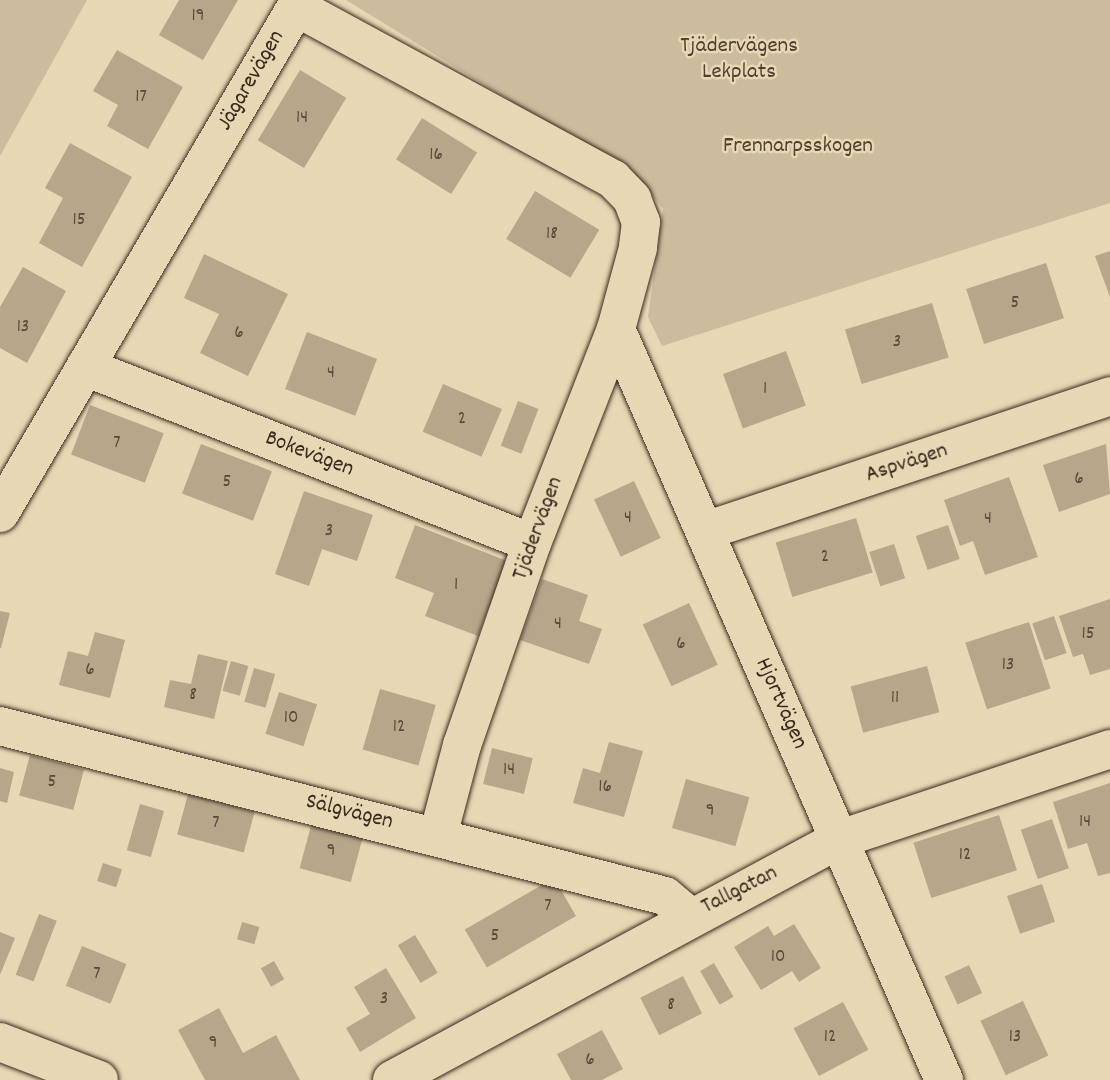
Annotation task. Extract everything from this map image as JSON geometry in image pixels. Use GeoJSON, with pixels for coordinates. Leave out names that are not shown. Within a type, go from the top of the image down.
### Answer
{"type":"FeatureCollection","features":[{"type":"Feature","properties":{"kind":"street","name":"Jägarevägen"},"geometry":{"type":"LineString","coordinates":[[0,513],[296,7],[613,179],[632,199],[641,222]]}},
{"type":"Feature","properties":{"kind":"street","name":"Tjädervägen"},"geometry":{"type":"LineString","coordinates":[[438,836],[462,745],[532,543],[616,328],[641,222]]}},
{"type":"Feature","properties":{"kind":"street","name":"Hjortvägen"},"geometry":{"type":"LineString","coordinates":[[616,328],[944,1080]]}},
{"type":"Feature","properties":{"kind":"street","name":"Bokevägen"},"geometry":{"type":"LineString","coordinates":[[85,368],[532,543]]}},
{"type":"Feature","properties":{"kind":"street","name":"Aspvägen"},"geometry":{"type":"LineString","coordinates":[[705,531],[1110,396]]}},
{"type":"Feature","properties":{"kind":"street","name":"Sälgvägen"},"geometry":{"type":"LineString","coordinates":[[0,726],[665,896],[690,917]]}},
{"type":"Feature","properties":{"kind":"street","name":"Tallgatan"},"geometry":{"type":"LineString","coordinates":[[392,1080],[690,917],[840,839],[1110,749]]}},
{"type":"Feature","properties":{"kind":"street"},"geometry":{"type":"LineString","coordinates":[[0,1042],[99,1080]]}},
{"type":"Feature","properties":{"kind":"green space"},"geometry":{"type":"Polygon","coordinates":[[[0,0],[87,0],[0,156],[0,0]]]}},
{"type":"Feature","properties":{"kind":"green space","name":"Frennarpsskogen"},"geometry":{"type":"Polygon","coordinates":[[[346,0],[1110,0],[1110,203],[662,346],[648,317],[663,209],[641,181],[346,0]]]}},
{"type":"Feature","properties":{"kind":"building"},"geometry":{"type":"Polygon","coordinates":[[[179,0],[238,0],[203,60],[159,35],[179,0]]]}},
{"type":"Feature","properties":{"kind":"building"},"geometry":{"type":"Polygon","coordinates":[[[117,50],[183,87],[148,149],[107,126],[118,105],[93,91],[117,50]]]}},
{"type":"Feature","properties":{"kind":"building"},"geometry":{"type":"Polygon","coordinates":[[[300,70],[346,98],[304,168],[258,140],[300,70]]]}},
{"type":"Feature","properties":{"kind":"building"},"geometry":{"type":"Polygon","coordinates":[[[422,118],[477,152],[451,194],[396,160],[422,118]]]}},
{"type":"Feature","properties":{"kind":"building"},"geometry":{"type":"Polygon","coordinates":[[[70,143],[132,177],[82,267],[39,243],[63,198],[45,188],[70,143]]]}},
{"type":"Feature","properties":{"kind":"building"},"geometry":{"type":"Polygon","coordinates":[[[535,191],[599,230],[570,278],[506,239],[535,191]]]}},
{"type":"Feature","properties":{"kind":"building"},"geometry":{"type":"Polygon","coordinates":[[[1110,251],[1110,297],[1095,256],[1110,251]]]}},
{"type":"Feature","properties":{"kind":"building"},"geometry":{"type":"Polygon","coordinates":[[[204,254],[288,294],[248,376],[200,353],[219,314],[184,298],[204,254]]]}},
{"type":"Feature","properties":{"kind":"building"},"geometry":{"type":"Polygon","coordinates":[[[1046,263],[1064,318],[984,344],[966,289],[1046,263]]]}},
{"type":"Feature","properties":{"kind":"building"},"geometry":{"type":"Polygon","coordinates":[[[23,267],[66,291],[27,363],[0,348],[0,307],[23,267]]]}},
{"type":"Feature","properties":{"kind":"building"},"geometry":{"type":"Polygon","coordinates":[[[932,303],[949,358],[862,384],[845,330],[932,303]]]}},
{"type":"Feature","properties":{"kind":"building"},"geometry":{"type":"Polygon","coordinates":[[[307,332],[377,359],[355,416],[285,389],[307,332]]]}},
{"type":"Feature","properties":{"kind":"building"},"geometry":{"type":"Polygon","coordinates":[[[786,351],[806,406],[743,428],[723,374],[786,351]]]}},
{"type":"Feature","properties":{"kind":"building"},"geometry":{"type":"Polygon","coordinates":[[[443,384],[502,409],[482,457],[423,432],[443,384]]]}},
{"type":"Feature","properties":{"kind":"building"},"geometry":{"type":"Polygon","coordinates":[[[518,401],[539,409],[521,454],[501,446],[518,401]]]}},
{"type":"Feature","properties":{"kind":"building"},"geometry":{"type":"Polygon","coordinates":[[[90,405],[164,433],[145,483],[71,454],[90,405]]]}},
{"type":"Feature","properties":{"kind":"building"},"geometry":{"type":"Polygon","coordinates":[[[201,444],[272,471],[253,521],[182,493],[201,444]]]}},
{"type":"Feature","properties":{"kind":"building"},"geometry":{"type":"Polygon","coordinates":[[[1106,444],[1110,494],[1059,512],[1043,465],[1106,444]]]}},
{"type":"Feature","properties":{"kind":"building"},"geometry":{"type":"Polygon","coordinates":[[[1009,477],[1038,557],[985,575],[973,541],[960,546],[944,500],[1009,477]]]}},
{"type":"Feature","properties":{"kind":"building"},"geometry":{"type":"Polygon","coordinates":[[[634,481],[661,538],[621,557],[594,500],[634,481]]]}},
{"type":"Feature","properties":{"kind":"building"},"geometry":{"type":"Polygon","coordinates":[[[304,491],[373,515],[357,561],[322,549],[309,586],[275,574],[304,491]]]}},
{"type":"Feature","properties":{"kind":"building"},"geometry":{"type":"Polygon","coordinates":[[[856,518],[873,573],[792,597],[776,543],[856,518]]]}},
{"type":"Feature","properties":{"kind":"building"},"geometry":{"type":"Polygon","coordinates":[[[415,525],[507,561],[478,636],[425,616],[434,593],[395,578],[415,525]]]}},
{"type":"Feature","properties":{"kind":"building"},"geometry":{"type":"Polygon","coordinates":[[[948,525],[960,559],[928,570],[916,536],[948,525]]]}},
{"type":"Feature","properties":{"kind":"building"},"geometry":{"type":"Polygon","coordinates":[[[894,544],[905,578],[880,586],[869,552],[894,544]]]}},
{"type":"Feature","properties":{"kind":"building"},"geometry":{"type":"Polygon","coordinates":[[[542,579],[588,595],[579,621],[602,629],[589,664],[520,640],[542,579]]]}},
{"type":"Feature","properties":{"kind":"building"},"geometry":{"type":"Polygon","coordinates":[[[1110,599],[1110,669],[1090,675],[1083,654],[1073,657],[1059,616],[1110,599]]]}},
{"type":"Feature","properties":{"kind":"building"},"geometry":{"type":"Polygon","coordinates":[[[689,603],[718,665],[672,686],[643,625],[689,603]]]}},
{"type":"Feature","properties":{"kind":"building"},"geometry":{"type":"Polygon","coordinates":[[[0,611],[10,613],[1,648],[0,648],[0,611]]]}},
{"type":"Feature","properties":{"kind":"building"},"geometry":{"type":"Polygon","coordinates":[[[1054,616],[1067,653],[1045,660],[1032,623],[1054,616]]]}},
{"type":"Feature","properties":{"kind":"building"},"geometry":{"type":"Polygon","coordinates":[[[1029,622],[1051,689],[987,709],[965,643],[1029,622]]]}},
{"type":"Feature","properties":{"kind":"building"},"geometry":{"type":"Polygon","coordinates":[[[95,632],[125,640],[110,698],[59,685],[68,651],[88,656],[95,632]]]}},
{"type":"Feature","properties":{"kind":"building"},"geometry":{"type":"Polygon","coordinates":[[[198,654],[228,661],[214,719],[164,707],[170,680],[191,684],[198,654]]]}},
{"type":"Feature","properties":{"kind":"building"},"geometry":{"type":"Polygon","coordinates":[[[231,661],[248,666],[240,696],[222,691],[231,661]]]}},
{"type":"Feature","properties":{"kind":"building"},"geometry":{"type":"Polygon","coordinates":[[[927,666],[939,712],[863,733],[851,686],[927,666]]]}},
{"type":"Feature","properties":{"kind":"building"},"geometry":{"type":"Polygon","coordinates":[[[254,668],[275,674],[266,708],[244,702],[254,668]]]}},
{"type":"Feature","properties":{"kind":"building"},"geometry":{"type":"Polygon","coordinates":[[[380,689],[436,705],[418,766],[363,750],[380,689]]]}},
{"type":"Feature","properties":{"kind":"building"},"geometry":{"type":"Polygon","coordinates":[[[279,692],[317,704],[303,746],[265,734],[279,692]]]}},
{"type":"Feature","properties":{"kind":"building"},"geometry":{"type":"Polygon","coordinates":[[[609,742],[643,751],[624,817],[573,803],[583,768],[600,773],[609,742]]]}},
{"type":"Feature","properties":{"kind":"building"},"geometry":{"type":"Polygon","coordinates":[[[492,748],[533,758],[524,794],[483,784],[492,748]]]}},
{"type":"Feature","properties":{"kind":"building"},"geometry":{"type":"Polygon","coordinates":[[[30,755],[84,769],[73,810],[19,796],[30,755]]]}},
{"type":"Feature","properties":{"kind":"building"},"geometry":{"type":"Polygon","coordinates":[[[0,768],[14,772],[7,803],[0,801],[0,768]]]}},
{"type":"Feature","properties":{"kind":"building"},"geometry":{"type":"Polygon","coordinates":[[[686,779],[749,797],[735,846],[672,828],[686,779]]]}},
{"type":"Feature","properties":{"kind":"building"},"geometry":{"type":"Polygon","coordinates":[[[1110,783],[1110,873],[1098,876],[1087,843],[1068,849],[1053,802],[1110,783]]]}},
{"type":"Feature","properties":{"kind":"building"},"geometry":{"type":"Polygon","coordinates":[[[188,794],[255,812],[244,852],[177,835],[188,794]]]}},
{"type":"Feature","properties":{"kind":"building"},"geometry":{"type":"Polygon","coordinates":[[[140,804],[164,811],[151,857],[127,850],[140,804]]]}},
{"type":"Feature","properties":{"kind":"building"},"geometry":{"type":"Polygon","coordinates":[[[999,815],[1017,870],[931,898],[913,843],[999,815]]]}},
{"type":"Feature","properties":{"kind":"building"},"geometry":{"type":"Polygon","coordinates":[[[1052,819],[1069,868],[1038,879],[1021,830],[1052,819]]]}},
{"type":"Feature","properties":{"kind":"building"},"geometry":{"type":"Polygon","coordinates":[[[312,822],[363,836],[351,882],[300,868],[312,822]]]}},
{"type":"Feature","properties":{"kind":"building"},"geometry":{"type":"Polygon","coordinates":[[[103,863],[122,869],[116,887],[97,881],[103,863]]]}},
{"type":"Feature","properties":{"kind":"building"},"geometry":{"type":"Polygon","coordinates":[[[554,878],[576,916],[487,968],[465,930],[554,878]]]}},
{"type":"Feature","properties":{"kind":"building"},"geometry":{"type":"Polygon","coordinates":[[[1042,884],[1055,922],[1020,934],[1007,896],[1042,884]]]}},
{"type":"Feature","properties":{"kind":"building"},"geometry":{"type":"Polygon","coordinates":[[[39,914],[57,921],[33,981],[16,975],[39,914]]]}},
{"type":"Feature","properties":{"kind":"building"},"geometry":{"type":"Polygon","coordinates":[[[242,922],[259,927],[254,944],[237,939],[242,922]]]}},
{"type":"Feature","properties":{"kind":"building"},"geometry":{"type":"Polygon","coordinates":[[[794,924],[821,968],[799,982],[792,971],[761,990],[734,947],[768,926],[774,936],[794,924]]]}},
{"type":"Feature","properties":{"kind":"building"},"geometry":{"type":"Polygon","coordinates":[[[0,932],[15,938],[0,975],[0,932]]]}},
{"type":"Feature","properties":{"kind":"building"},"geometry":{"type":"Polygon","coordinates":[[[415,935],[438,973],[421,983],[398,945],[415,935]]]}},
{"type":"Feature","properties":{"kind":"building"},"geometry":{"type":"Polygon","coordinates":[[[82,946],[127,964],[110,1004],[66,986],[82,946]]]}},
{"type":"Feature","properties":{"kind":"building"},"geometry":{"type":"Polygon","coordinates":[[[274,961],[284,979],[271,987],[261,968],[274,961]]]}},
{"type":"Feature","properties":{"kind":"building"},"geometry":{"type":"Polygon","coordinates":[[[714,963],[734,997],[720,1005],[700,971],[714,963]]]}},
{"type":"Feature","properties":{"kind":"building"},"geometry":{"type":"Polygon","coordinates":[[[969,965],[982,993],[958,1005],[945,976],[969,965]]]}},
{"type":"Feature","properties":{"kind":"building"},"geometry":{"type":"Polygon","coordinates":[[[386,968],[416,1018],[360,1052],[346,1028],[370,1014],[354,987],[386,968]]]}},
{"type":"Feature","properties":{"kind":"building"},"geometry":{"type":"Polygon","coordinates":[[[683,976],[702,1013],[659,1035],[640,998],[683,976]]]}},
{"type":"Feature","properties":{"kind":"building"},"geometry":{"type":"Polygon","coordinates":[[[1023,1001],[1048,1055],[1006,1075],[980,1021],[1023,1001]]]}},
{"type":"Feature","properties":{"kind":"building"},"geometry":{"type":"Polygon","coordinates":[[[843,1002],[868,1050],[819,1076],[794,1028],[843,1002]]]}},
{"type":"Feature","properties":{"kind":"building"},"geometry":{"type":"Polygon","coordinates":[[[219,1008],[243,1053],[276,1035],[300,1080],[205,1080],[178,1030],[219,1008]]]}},
{"type":"Feature","properties":{"kind":"building"},"geometry":{"type":"Polygon","coordinates":[[[602,1030],[623,1069],[602,1080],[571,1080],[557,1054],[602,1030]]]}},
{"type":"Feature","properties":{"kind":"park label","name":"Tjädervägens Lekplats"},"geometry":{"type":"Point","coordinates":[739,60]}}]}
